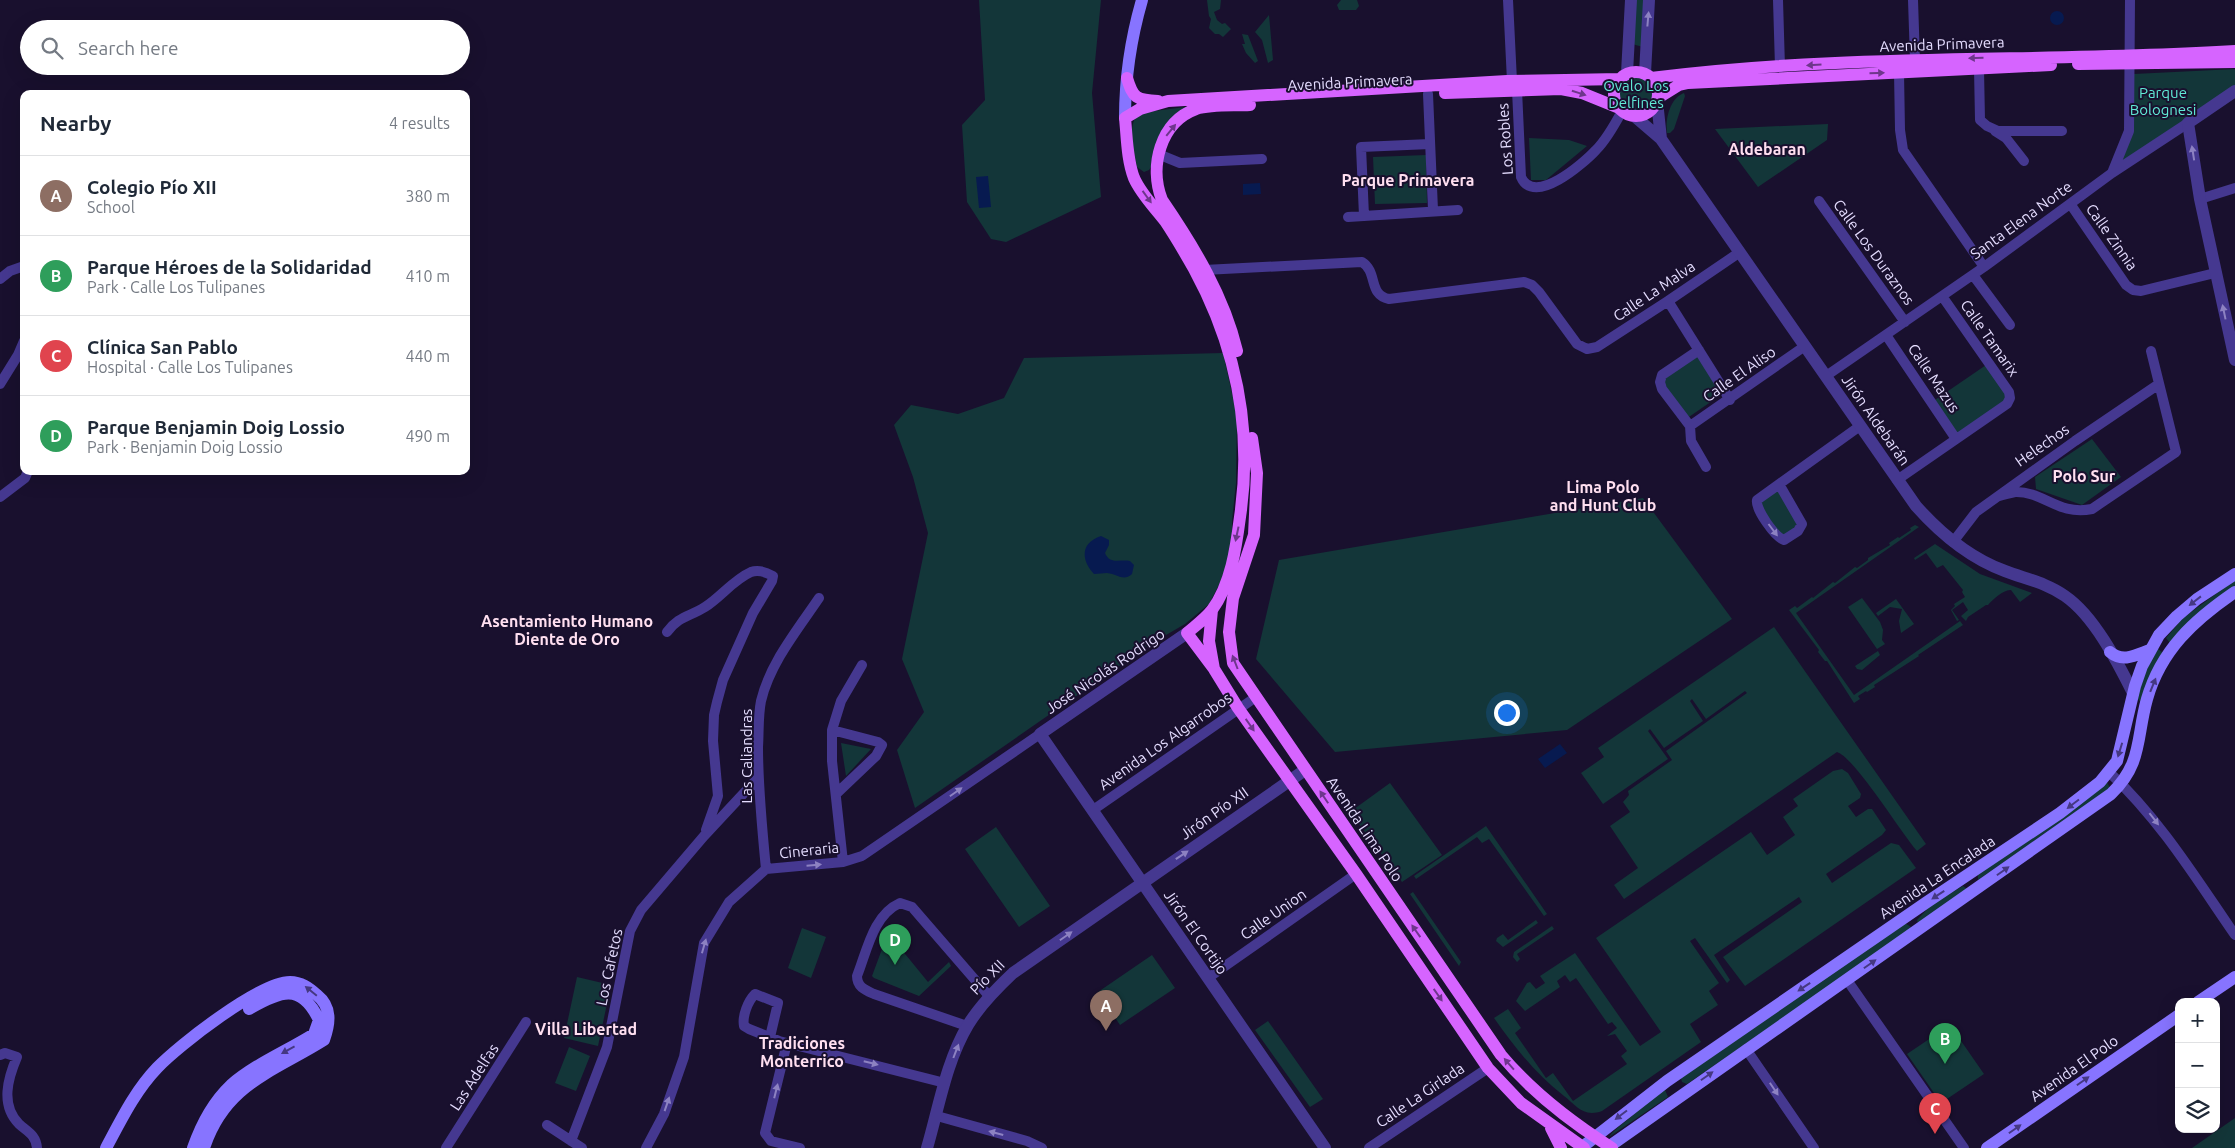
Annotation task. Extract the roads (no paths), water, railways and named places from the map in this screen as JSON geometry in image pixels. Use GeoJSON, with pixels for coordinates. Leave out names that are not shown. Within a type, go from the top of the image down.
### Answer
{"type":"FeatureCollection","features":[{"type":"Feature","properties":{"kind":"main road"},"geometry":{"type":"LineString","coordinates":[[1142,0],[1134,33],[1127,78],[1125,118],[1130,162],[1137,183],[1166,224],[1194,269],[1219,320],[1235,371],[1246,450],[1242,507],[1230,570],[1213,609],[1209,641],[1214,669]]}},
{"type":"Feature","properties":{"kind":"main road","name":"Avenida Primavera"},"geometry":{"type":"LineString","coordinates":[[1657,100],[1679,85],[1688,83],[2068,64],[2235,51]]}},
{"type":"Feature","properties":{"kind":"main road","name":"Avenida Primavera"},"geometry":{"type":"LineString","coordinates":[[1648,75],[1780,61],[2130,59],[2235,62]]}},
{"type":"Feature","properties":{"kind":"main road"},"geometry":{"type":"LineString","coordinates":[[1638,72],[1648,75],[1657,87],[1657,100],[1647,112],[1625,111],[1615,102],[1614,91],[1623,76],[1638,72]]}},
{"type":"Feature","properties":{"kind":"main road","name":"Avenida Primavera"},"geometry":{"type":"LineString","coordinates":[[1204,270],[1158,191],[1155,169],[1158,154],[1170,129],[1187,114],[1199,108],[1428,94],[1623,76]]}},
{"type":"Feature","properties":{"kind":"main road"},"geometry":{"type":"LineString","coordinates":[[1127,78],[1131,92],[1138,98],[1168,101]]}},
{"type":"Feature","properties":{"kind":"main road","name":"Avenida Primavera"},"geometry":{"type":"LineString","coordinates":[[1125,118],[1140,109],[1168,101],[1514,85],[1569,90],[1625,111]]}},
{"type":"Feature","properties":{"kind":"main road"},"geometry":{"type":"LineString","coordinates":[[1130,162],[1135,171],[1141,175],[1150,174],[1155,169]]}},
{"type":"Feature","properties":{"kind":"main road","name":"Avenida Lima Polo"},"geometry":{"type":"LineString","coordinates":[[1204,270],[1216,290],[1232,331],[1242,370],[1257,474],[1254,535],[1233,598],[1229,632],[1233,663],[1501,1055],[1533,1089],[1609,1148]]}},
{"type":"Feature","properties":{"kind":"main road","name":"Avenida La Encalada"},"geometry":{"type":"LineString","coordinates":[[1582,1148],[1594,1136],[1667,1081],[2090,791],[2117,761],[2124,739],[2138,675],[2159,635],[2197,599],[2235,574]]}},
{"type":"Feature","properties":{"kind":"main road"},"geometry":{"type":"LineString","coordinates":[[1609,1148],[1678,1096],[2105,799],[2121,783],[2131,769],[2139,749],[2146,702],[2162,665],[2186,631],[2204,613],[2235,592]]}},
{"type":"Feature","properties":{"kind":"main road"},"geometry":{"type":"LineString","coordinates":[[1213,609],[1187,633],[1214,669],[1238,708],[1356,874],[1488,1068],[1512,1095],[1582,1148]]}},
{"type":"Feature","properties":{"kind":"main road"},"geometry":{"type":"LineString","coordinates":[[2110,652],[2124,659],[2150,650]]}},
{"type":"Feature","properties":{"kind":"main road"},"geometry":{"type":"LineString","coordinates":[[2133,693],[2140,709],[2136,724],[2139,749]]}},
{"type":"Feature","properties":{"kind":"main road"},"geometry":{"type":"LineString","coordinates":[[1386,919],[1401,908]]}},
{"type":"Feature","properties":{"kind":"main road"},"geometry":{"type":"LineString","coordinates":[[2204,998],[2235,977]]}},
{"type":"Feature","properties":{"kind":"main road"},"geometry":{"type":"LineString","coordinates":[[106,1148],[134,1096],[145,1082],[157,1068],[199,1031],[267,989],[289,982],[305,985],[323,1000],[330,1022],[324,1040],[273,1069],[237,1093],[219,1115],[204,1148]]}},
{"type":"Feature","properties":{"kind":"main road"},"geometry":{"type":"LineString","coordinates":[[116,1148],[141,1100],[161,1073],[203,1038],[262,1002],[284,993],[299,995],[312,1006],[319,1020],[314,1034],[267,1061],[232,1085],[212,1108],[192,1148]]}},
{"type":"Feature","properties":{"kind":"main road","name":"Avenida El Polo"},"geometry":{"type":"LineString","coordinates":[[1987,1148],[2175,1018]]}},
{"type":"Feature","properties":{"kind":"main road"},"geometry":{"type":"LineString","coordinates":[[1667,1081],[1678,1096]]}},
{"type":"Feature","properties":{"kind":"main road"},"geometry":{"type":"LineString","coordinates":[[1549,1124],[1561,1148]]}},
{"type":"Feature","properties":{"kind":"street","name":"Los Robles"},"geometry":{"type":"LineString","coordinates":[[1508,0],[1521,178],[1526,184],[1535,187],[1552,184],[1580,164],[1597,149],[1625,111]]}},
{"type":"Feature","properties":{"kind":"street"},"geometry":{"type":"LineString","coordinates":[[1623,76],[1628,48],[1631,0]]}},
{"type":"Feature","properties":{"kind":"street"},"geometry":{"type":"LineString","coordinates":[[1648,75],[1645,49],[1649,0]]}},
{"type":"Feature","properties":{"kind":"street"},"geometry":{"type":"LineString","coordinates":[[1778,0],[1780,61]]}},
{"type":"Feature","properties":{"kind":"street"},"geometry":{"type":"LineString","coordinates":[[1913,0],[1915,60]]}},
{"type":"Feature","properties":{"kind":"street"},"geometry":{"type":"LineString","coordinates":[[2112,173],[2129,131],[2130,0]]}},
{"type":"Feature","properties":{"kind":"street"},"geometry":{"type":"LineString","coordinates":[[1628,48],[1645,49]]}},
{"type":"Feature","properties":{"kind":"street"},"geometry":{"type":"LineString","coordinates":[[1979,69],[1980,120],[2006,138],[2024,161]]}},
{"type":"Feature","properties":{"kind":"street"},"geometry":{"type":"LineString","coordinates":[[1899,72],[1900,130],[1903,150],[1984,267]]}},
{"type":"Feature","properties":{"kind":"street","name":"Santa Elena Norte"},"geometry":{"type":"LineString","coordinates":[[1826,376],[1973,275],[2071,205],[2112,173],[2235,92]]}},
{"type":"Feature","properties":{"kind":"street"},"geometry":{"type":"LineString","coordinates":[[1428,94],[1433,210]]}},
{"type":"Feature","properties":{"kind":"street"},"geometry":{"type":"LineString","coordinates":[[1657,100],[1661,139]]}},
{"type":"Feature","properties":{"kind":"street","name":"Jirón Aldebarán"},"geometry":{"type":"LineString","coordinates":[[1625,111],[1661,139],[1898,480],[1936,529],[1953,542],[1995,567],[2048,586],[2066,596],[2083,612],[2110,652],[2133,693]]}},
{"type":"Feature","properties":{"kind":"street"},"geometry":{"type":"LineString","coordinates":[[2188,123],[2200,200],[2235,360]]}},
{"type":"Feature","properties":{"kind":"street"},"geometry":{"type":"LineString","coordinates":[[1994,130],[2062,131]]}},
{"type":"Feature","properties":{"kind":"street"},"geometry":{"type":"LineString","coordinates":[[1364,216],[1361,147],[1430,144]]}},
{"type":"Feature","properties":{"kind":"street"},"geometry":{"type":"LineString","coordinates":[[1158,154],[1180,163],[1262,159]]}},
{"type":"Feature","properties":{"kind":"street"},"geometry":{"type":"LineString","coordinates":[[2200,200],[2235,188]]}},
{"type":"Feature","properties":{"kind":"street","name":"Calle Los Duraznos"},"geometry":{"type":"LineString","coordinates":[[1818,201],[1906,322]]}},
{"type":"Feature","properties":{"kind":"street","name":"Calle Zinnia"},"geometry":{"type":"LineString","coordinates":[[2071,205],[2126,285],[2133,290],[2141,291],[2215,272]]}},
{"type":"Feature","properties":{"kind":"street"},"geometry":{"type":"LineString","coordinates":[[1348,217],[1433,210],[1458,210]]}},
{"type":"Feature","properties":{"kind":"street","name":"Calle La Malva"},"geometry":{"type":"LineString","coordinates":[[1204,270],[1362,262],[1371,271],[1374,289],[1384,298],[1524,282],[1532,285],[1539,292],[1576,344],[1583,348],[1591,349],[1668,301],[1740,252]]}},
{"type":"Feature","properties":{"kind":"street"},"geometry":{"type":"LineString","coordinates":[[0,279],[10,271],[20,267]]}},
{"type":"Feature","properties":{"kind":"street"},"geometry":{"type":"LineString","coordinates":[[1973,275],[2010,325]]}},
{"type":"Feature","properties":{"kind":"street","name":"Calle Tamarix"},"geometry":{"type":"LineString","coordinates":[[1942,296],[2009,392],[2010,398],[2007,404],[1956,439]]}},
{"type":"Feature","properties":{"kind":"street"},"geometry":{"type":"LineString","coordinates":[[1668,301],[1730,400]]}},
{"type":"Feature","properties":{"kind":"street","name":"Calle Mazus"},"geometry":{"type":"LineString","coordinates":[[1886,335],[1956,439]]}},
{"type":"Feature","properties":{"kind":"street","name":"Calle El Aliso"},"geometry":{"type":"LineString","coordinates":[[1690,426],[1805,346]]}},
{"type":"Feature","properties":{"kind":"street"},"geometry":{"type":"LineString","coordinates":[[0,384],[20,350]]}},
{"type":"Feature","properties":{"kind":"street"},"geometry":{"type":"LineString","coordinates":[[1699,350],[1662,375],[1660,382],[1662,389],[1690,426],[1691,441],[1706,467]]}},
{"type":"Feature","properties":{"kind":"street"},"geometry":{"type":"LineString","coordinates":[[1999,496],[2015,492],[2026,494],[2066,510],[2081,511],[2092,509],[2176,452],[2151,351]]}},
{"type":"Feature","properties":{"kind":"street","name":"Helechos"},"geometry":{"type":"LineString","coordinates":[[1953,542],[1976,512],[2024,476],[2159,384]]}},
{"type":"Feature","properties":{"kind":"street"},"geometry":{"type":"LineString","coordinates":[[1779,484],[1802,524],[1798,531],[1784,540],[1776,534],[1756,504],[1759,497],[1860,426]]}},
{"type":"Feature","properties":{"kind":"street"},"geometry":{"type":"LineString","coordinates":[[1898,480],[1956,439]]}},
{"type":"Feature","properties":{"kind":"street"},"geometry":{"type":"LineString","coordinates":[[0,498],[26,475]]}},
{"type":"Feature","properties":{"kind":"street"},"geometry":{"type":"LineString","coordinates":[[2024,476],[2026,494]]}},
{"type":"Feature","properties":{"kind":"street"},"geometry":{"type":"LineString","coordinates":[[667,632],[675,622],[705,607],[753,571],[760,571],[773,576],[753,613],[723,680],[717,702],[714,715],[713,741],[718,796],[704,836]]}},
{"type":"Feature","properties":{"kind":"street","name":"Las Caliandras"},"geometry":{"type":"LineString","coordinates":[[766,869],[758,778],[761,701],[782,655],[819,598]]}},
{"type":"Feature","properties":{"kind":"street","name":"José Nicolás Rodrigo"},"geometry":{"type":"LineString","coordinates":[[1040,734],[1187,633]]}},
{"type":"Feature","properties":{"kind":"street"},"geometry":{"type":"LineString","coordinates":[[843,862],[837,793],[832,761],[832,730],[841,701],[862,665]]}},
{"type":"Feature","properties":{"kind":"street","name":"Avenida Los Algarrobos"},"geometry":{"type":"LineString","coordinates":[[1093,810],[1256,697]]}},
{"type":"Feature","properties":{"kind":"street"},"geometry":{"type":"LineString","coordinates":[[832,730],[878,742],[882,746],[876,756],[837,793]]}},
{"type":"Feature","properties":{"kind":"street","name":"Jirón El Cortijo"},"geometry":{"type":"LineString","coordinates":[[1040,734],[1326,1148]]}},
{"type":"Feature","properties":{"kind":"street","name":"Cineraria"},"geometry":{"type":"LineString","coordinates":[[646,1148],[664,1114],[684,1057],[704,943],[729,902],[766,869],[843,862],[862,856],[1040,734]]}},
{"type":"Feature","properties":{"kind":"street","name":"Jirón Pío XII"},"geometry":{"type":"LineString","coordinates":[[1142,882],[1305,770]]}},
{"type":"Feature","properties":{"kind":"street"},"geometry":{"type":"LineString","coordinates":[[2109,772],[2161,827],[2235,934]]}},
{"type":"Feature","properties":{"kind":"street","name":"Los Cafetos"},"geometry":{"type":"LineString","coordinates":[[571,1141],[609,1039],[630,931],[641,910],[704,836],[758,778]]}},
{"type":"Feature","properties":{"kind":"street","name":"Calle Union"},"geometry":{"type":"LineString","coordinates":[[1208,978],[1356,874]]}},
{"type":"Feature","properties":{"kind":"street","name":"Pío XII"},"geometry":{"type":"LineString","coordinates":[[927,1148],[954,1054],[968,1026],[989,996],[1013,973],[1142,882]]}},
{"type":"Feature","properties":{"kind":"street"},"geometry":{"type":"LineString","coordinates":[[968,1026],[874,994],[861,987],[857,982],[857,976],[880,919],[900,903],[912,906],[989,996]]}},
{"type":"Feature","properties":{"kind":"street"},"geometry":{"type":"LineString","coordinates":[[1847,980],[1964,1148]]}},
{"type":"Feature","properties":{"kind":"street","name":"Las Adelfas"},"geometry":{"type":"LineString","coordinates":[[449,1147],[526,1022]]}},
{"type":"Feature","properties":{"kind":"street"},"geometry":{"type":"LineString","coordinates":[[770,1037],[790,1044],[945,1082]]}},
{"type":"Feature","properties":{"kind":"street"},"geometry":{"type":"LineString","coordinates":[[790,1044],[786,1047],[765,1133],[771,1141],[800,1148]]}},
{"type":"Feature","properties":{"kind":"street"},"geometry":{"type":"LineString","coordinates":[[1746,1049],[1814,1148]]}},
{"type":"Feature","properties":{"kind":"street"},"geometry":{"type":"LineString","coordinates":[[0,1055],[4,1053],[17,1057],[8,1078],[6,1096],[13,1117],[32,1134],[38,1148]]}},
{"type":"Feature","properties":{"kind":"street","name":"Calle La Girlada"},"geometry":{"type":"LineString","coordinates":[[1369,1148],[1488,1068]]}},
{"type":"Feature","properties":{"kind":"street"},"geometry":{"type":"LineString","coordinates":[[937,1116],[1026,1141],[1042,1148]]}},
{"type":"Feature","properties":{"kind":"street"},"geometry":{"type":"LineString","coordinates":[[547,1125],[582,1148]]}},
{"type":"Feature","properties":{"kind":"place","name":"Parque Benjamin Doig Lossio"},"geometry":{"type":"Point","coordinates":[895,965]}},
{"type":"Feature","properties":{"kind":"place","name":"Colegio Pío XII"},"geometry":{"type":"Point","coordinates":[1106,1031]}},
{"type":"Feature","properties":{"kind":"place","name":"Parque Héroes de la Solidaridad"},"geometry":{"type":"Point","coordinates":[1945,1064]}},
{"type":"Feature","properties":{"kind":"place","name":"Clínica San Pablo"},"geometry":{"type":"Point","coordinates":[1935,1134]}},
{"type":"Feature","properties":{"kind":"district","name":"Aldebaran"},"geometry":{"type":"Point","coordinates":[1767,149]}},
{"type":"Feature","properties":{"kind":"district","name":"Parque Primavera"},"geometry":{"type":"Point","coordinates":[1408,180]}},
{"type":"Feature","properties":{"kind":"district","name":"Polo Sur"},"geometry":{"type":"Point","coordinates":[2084,476]}},
{"type":"Feature","properties":{"kind":"district","name":"Lima Polo and Hunt Club"},"geometry":{"type":"Point","coordinates":[1603,496]}},
{"type":"Feature","properties":{"kind":"district","name":"Asentamiento Humano Diente de Oro"},"geometry":{"type":"Point","coordinates":[567,630]}},
{"type":"Feature","properties":{"kind":"district","name":"Villa Libertad"},"geometry":{"type":"Point","coordinates":[586,1029]}},
{"type":"Feature","properties":{"kind":"district","name":"Tradiciones Monterrico"},"geometry":{"type":"Point","coordinates":[802,1052]}},
{"type":"Feature","properties":{"kind":"park label","name":"Ovalo Los Delfines"},"geometry":{"type":"Point","coordinates":[1636,94]}},
{"type":"Feature","properties":{"kind":"park label","name":"Parque Bolognesi"},"geometry":{"type":"Point","coordinates":[2163,100]}}]}
